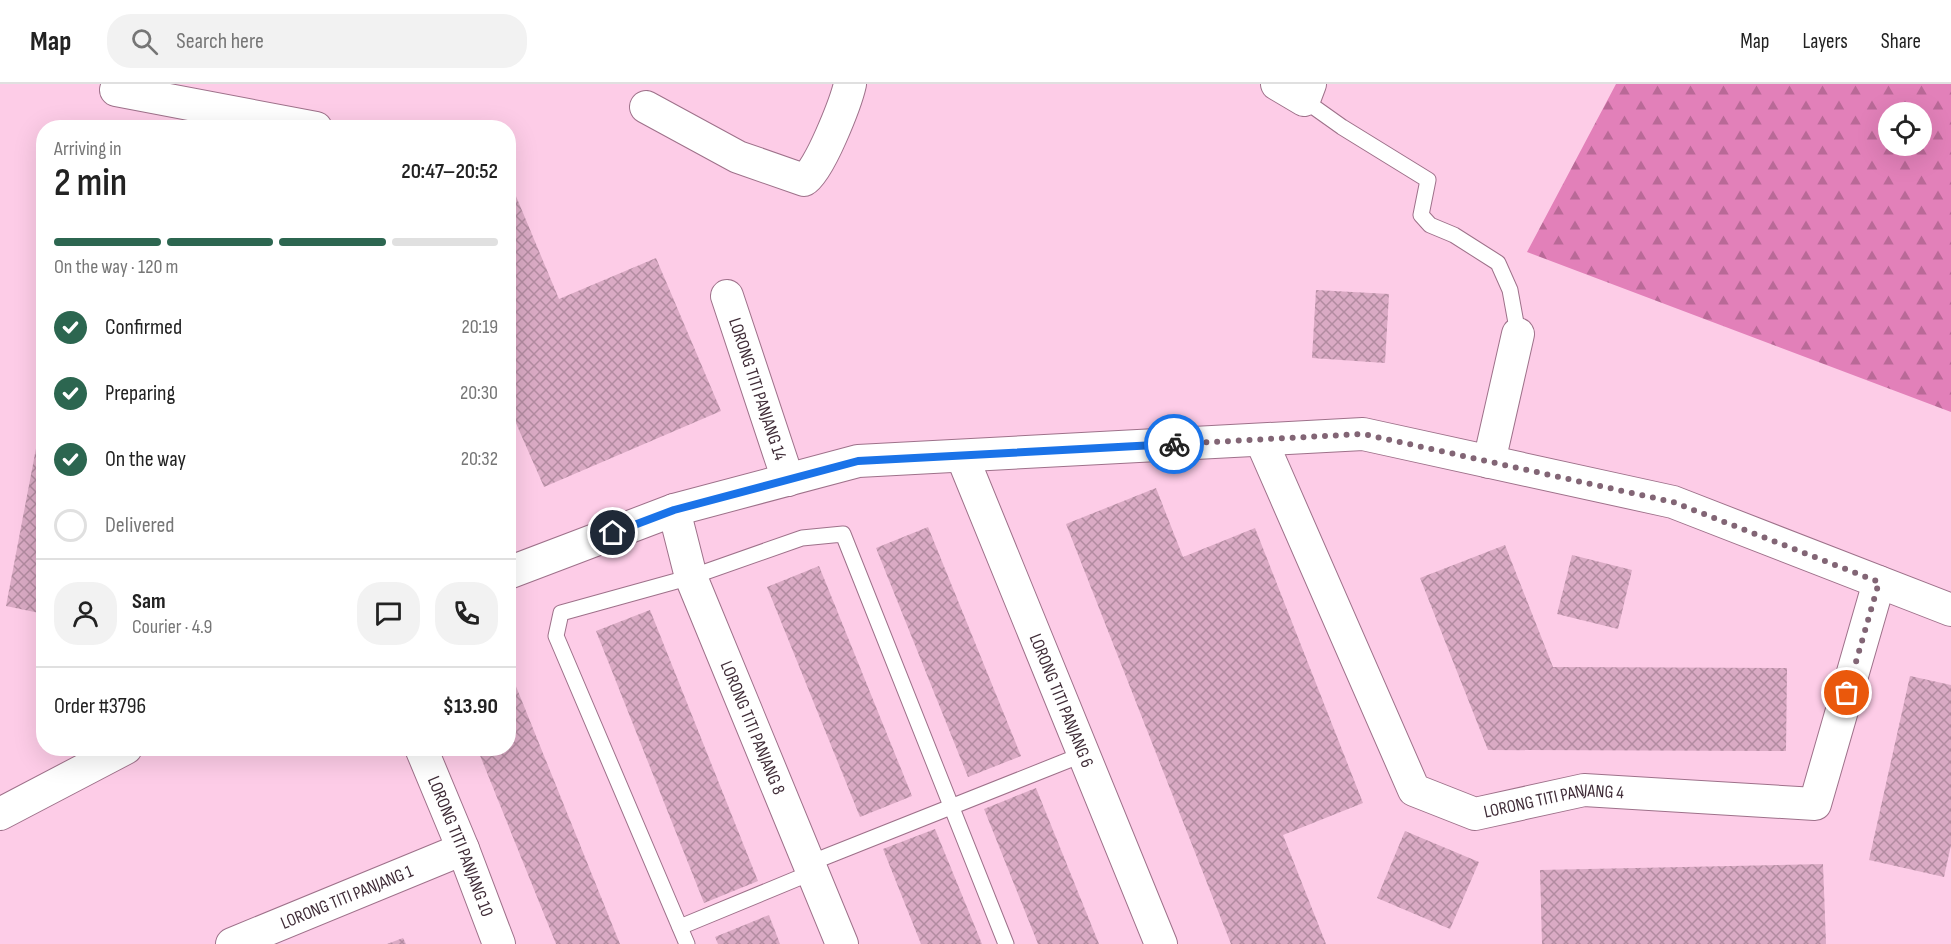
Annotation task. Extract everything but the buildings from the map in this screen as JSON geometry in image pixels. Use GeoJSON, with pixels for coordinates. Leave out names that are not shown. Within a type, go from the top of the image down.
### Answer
{"type":"FeatureCollection","features":[{"type":"Feature","properties":{"kind":"street"},"geometry":{"type":"LineString","coordinates":[[646,107],[738,157],[804,180],[810,176],[824,150],[847,99],[850,84]]}},
{"type":"Feature","properties":{"kind":"street"},"geometry":{"type":"LineString","coordinates":[[1277,84],[1307,92]]}},
{"type":"Feature","properties":{"kind":"street"},"geometry":{"type":"LineString","coordinates":[[116,90],[274,120]]}},
{"type":"Feature","properties":{"kind":"street","name":"LORONG TITI PANJANG 14"},"geometry":{"type":"LineString","coordinates":[[727,296],[788,480]]}},
{"type":"Feature","properties":{"kind":"street"},"geometry":{"type":"LineString","coordinates":[[1489,462],[1518,333]]}},
{"type":"Feature","properties":{"kind":"street"},"geometry":{"type":"LineString","coordinates":[[516,567],[674,510],[858,461],[1363,434],[1673,502],[1951,610]]}},
{"type":"Feature","properties":{"kind":"street","name":"LORONG TITI PANJANG 4"},"geometry":{"type":"LineString","coordinates":[[1261,440],[1414,790],[1475,814],[1584,790],[1815,804],[1879,582]]}},
{"type":"Feature","properties":{"kind":"street","name":"LORONG TITI PANJANG 6"},"geometry":{"type":"LineString","coordinates":[[962,456],[1161,944]]}},
{"type":"Feature","properties":{"kind":"street","name":"LORONG TITI PANJANG 8"},"geometry":{"type":"LineString","coordinates":[[674,510],[691,577],[842,944]]}},
{"type":"Feature","properties":{"kind":"street"},"geometry":{"type":"LineString","coordinates":[[0,814],[111,756]]}},
{"type":"Feature","properties":{"kind":"street","name":"LORONG TITI PANJANG 10"},"geometry":{"type":"LineString","coordinates":[[425,756],[500,944]]}},
{"type":"Feature","properties":{"kind":"street","name":"LORONG TITI PANJANG 1"},"geometry":{"type":"LineString","coordinates":[[232,944],[463,849]]}},
{"type":"Feature","properties":{"kind":"lane"},"geometry":{"type":"LineString","coordinates":[[1307,92],[1342,126],[1428,180],[1421,215],[1430,225],[1454,235],[1498,263],[1510,290],[1518,333]]}},
{"type":"Feature","properties":{"kind":"lane"},"geometry":{"type":"LineString","coordinates":[[687,944],[556,636],[561,613],[691,577],[802,538],[843,534],[1006,944]]}},
{"type":"Feature","properties":{"kind":"lane"},"geometry":{"type":"LineString","coordinates":[[680,927],[951,807],[1084,754]]}},
{"type":"Feature","properties":{"kind":"green space"},"geometry":{"type":"Polygon","coordinates":[[[1616,84],[1951,84],[1951,412],[1527,252],[1616,84]]]}},
{"type":"Feature","properties":{"kind":"way so far"},"geometry":{"type":"LineString","coordinates":[[1174,444],[1363,434],[1673,502],[1879,582],[1847,693]]}},
{"type":"Feature","properties":{"kind":"route"},"geometry":{"type":"LineString","coordinates":[[613,533],[674,510],[858,461],[1174,444]]}}]}
